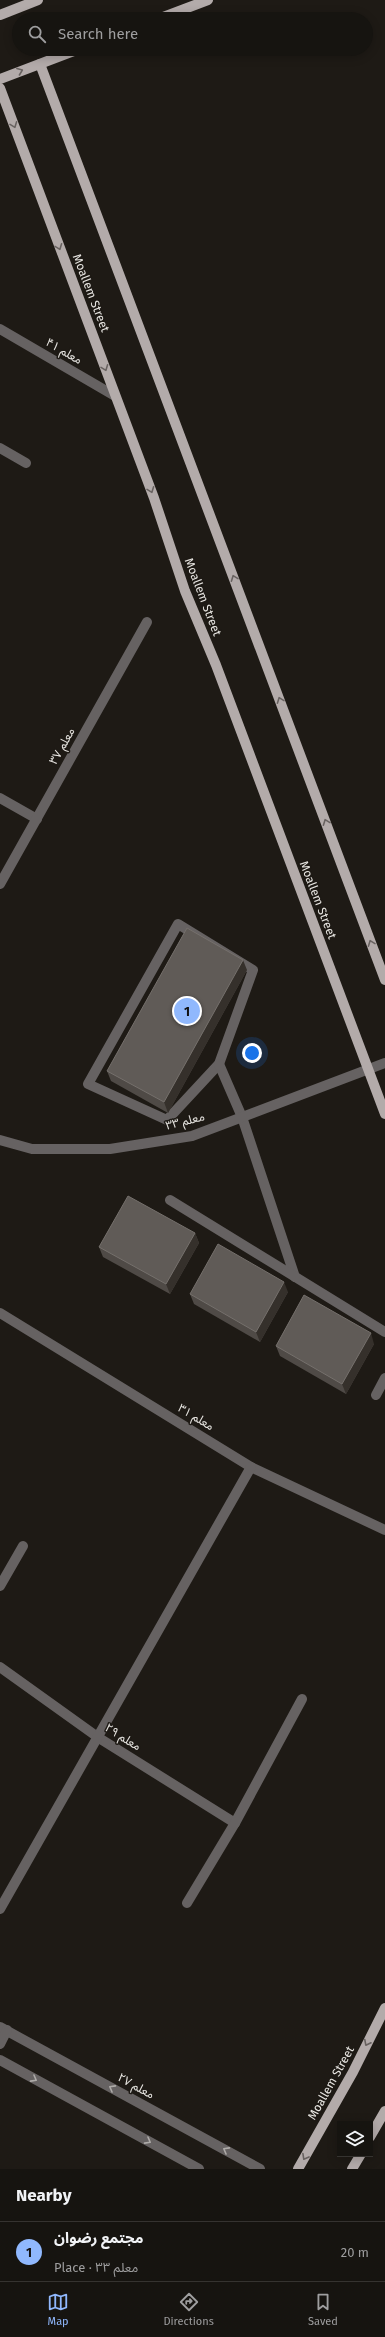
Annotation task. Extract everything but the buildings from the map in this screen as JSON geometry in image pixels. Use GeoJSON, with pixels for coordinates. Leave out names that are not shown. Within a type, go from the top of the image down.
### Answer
{"type":"FeatureCollection","features":[{"type":"Feature","properties":{"kind":"main road"},"geometry":{"type":"LineString","coordinates":[[1,12],[38,0]]}},
{"type":"Feature","properties":{"kind":"main road"},"geometry":{"type":"LineString","coordinates":[[176,12],[208,0]]}},
{"type":"Feature","properties":{"kind":"main road"},"geometry":{"type":"LineString","coordinates":[[0,79],[61,56]]}},
{"type":"Feature","properties":{"kind":"main road"},"geometry":{"type":"LineString","coordinates":[[40,64],[385,980]]}},
{"type":"Feature","properties":{"kind":"main road","name":"Moallem Street"},"geometry":{"type":"LineString","coordinates":[[0,88],[154,498],[185,591],[216,665],[385,1114]]}},
{"type":"Feature","properties":{"kind":"main road","name":"Moallem Street"},"geometry":{"type":"LineString","coordinates":[[298,2169],[353,2072],[385,2008]]}},
{"type":"Feature","properties":{"kind":"main road"},"geometry":{"type":"LineString","coordinates":[[373,2132],[385,2111]]}},
{"type":"Feature","properties":{"kind":"main road"},"geometry":{"type":"LineString","coordinates":[[352,2169],[359,2157]]}},
{"type":"Feature","properties":{"kind":"street","name":"معلم ۴۱"},"geometry":{"type":"LineString","coordinates":[[0,329],[115,396]]}},
{"type":"Feature","properties":{"kind":"street"},"geometry":{"type":"LineString","coordinates":[[0,448],[26,463]]}},
{"type":"Feature","properties":{"kind":"street","name":"معلم ۳۷"},"geometry":{"type":"LineString","coordinates":[[0,884],[147,622]]}},
{"type":"Feature","properties":{"kind":"street"},"geometry":{"type":"LineString","coordinates":[[0,798],[37,819]]}},
{"type":"Feature","properties":{"kind":"street"},"geometry":{"type":"LineString","coordinates":[[219,1064],[167,1120],[88,1084],[178,924],[253,970],[219,1064],[242,1117],[295,1277]]}},
{"type":"Feature","properties":{"kind":"street","name":"معلم ۳۳"},"geometry":{"type":"LineString","coordinates":[[0,1140],[32,1149],[110,1148],[192,1136],[385,1063]]}},
{"type":"Feature","properties":{"kind":"street"},"geometry":{"type":"LineString","coordinates":[[170,1200],[385,1332]]}},
{"type":"Feature","properties":{"kind":"street","name":"معلم ۳۱"},"geometry":{"type":"LineString","coordinates":[[0,1313],[251,1467],[385,1530]]}},
{"type":"Feature","properties":{"kind":"street"},"geometry":{"type":"LineString","coordinates":[[376,1395],[385,1378]]}},
{"type":"Feature","properties":{"kind":"street"},"geometry":{"type":"LineString","coordinates":[[0,1909],[99,1738],[251,1467]]}},
{"type":"Feature","properties":{"kind":"street"},"geometry":{"type":"LineString","coordinates":[[0,1586],[23,1546]]}},
{"type":"Feature","properties":{"kind":"street","name":"معلم ۲۹"},"geometry":{"type":"LineString","coordinates":[[0,1667],[99,1738],[235,1823]]}},
{"type":"Feature","properties":{"kind":"street"},"geometry":{"type":"LineString","coordinates":[[188,1903],[235,1823],[302,1699]]}},
{"type":"Feature","properties":{"kind":"street"},"geometry":{"type":"LineString","coordinates":[[0,2044],[3,2028]]}},
{"type":"Feature","properties":{"kind":"street","name":"معلم ۲۷"},"geometry":{"type":"LineString","coordinates":[[3,2028],[260,2169]]}},
{"type":"Feature","properties":{"kind":"street"},"geometry":{"type":"LineString","coordinates":[[0,2060],[199,2169]]}},
{"type":"Feature","properties":{"kind":"place","name":"مجتمع رضوان"},"geometry":{"type":"Point","coordinates":[187,1011]}}]}
